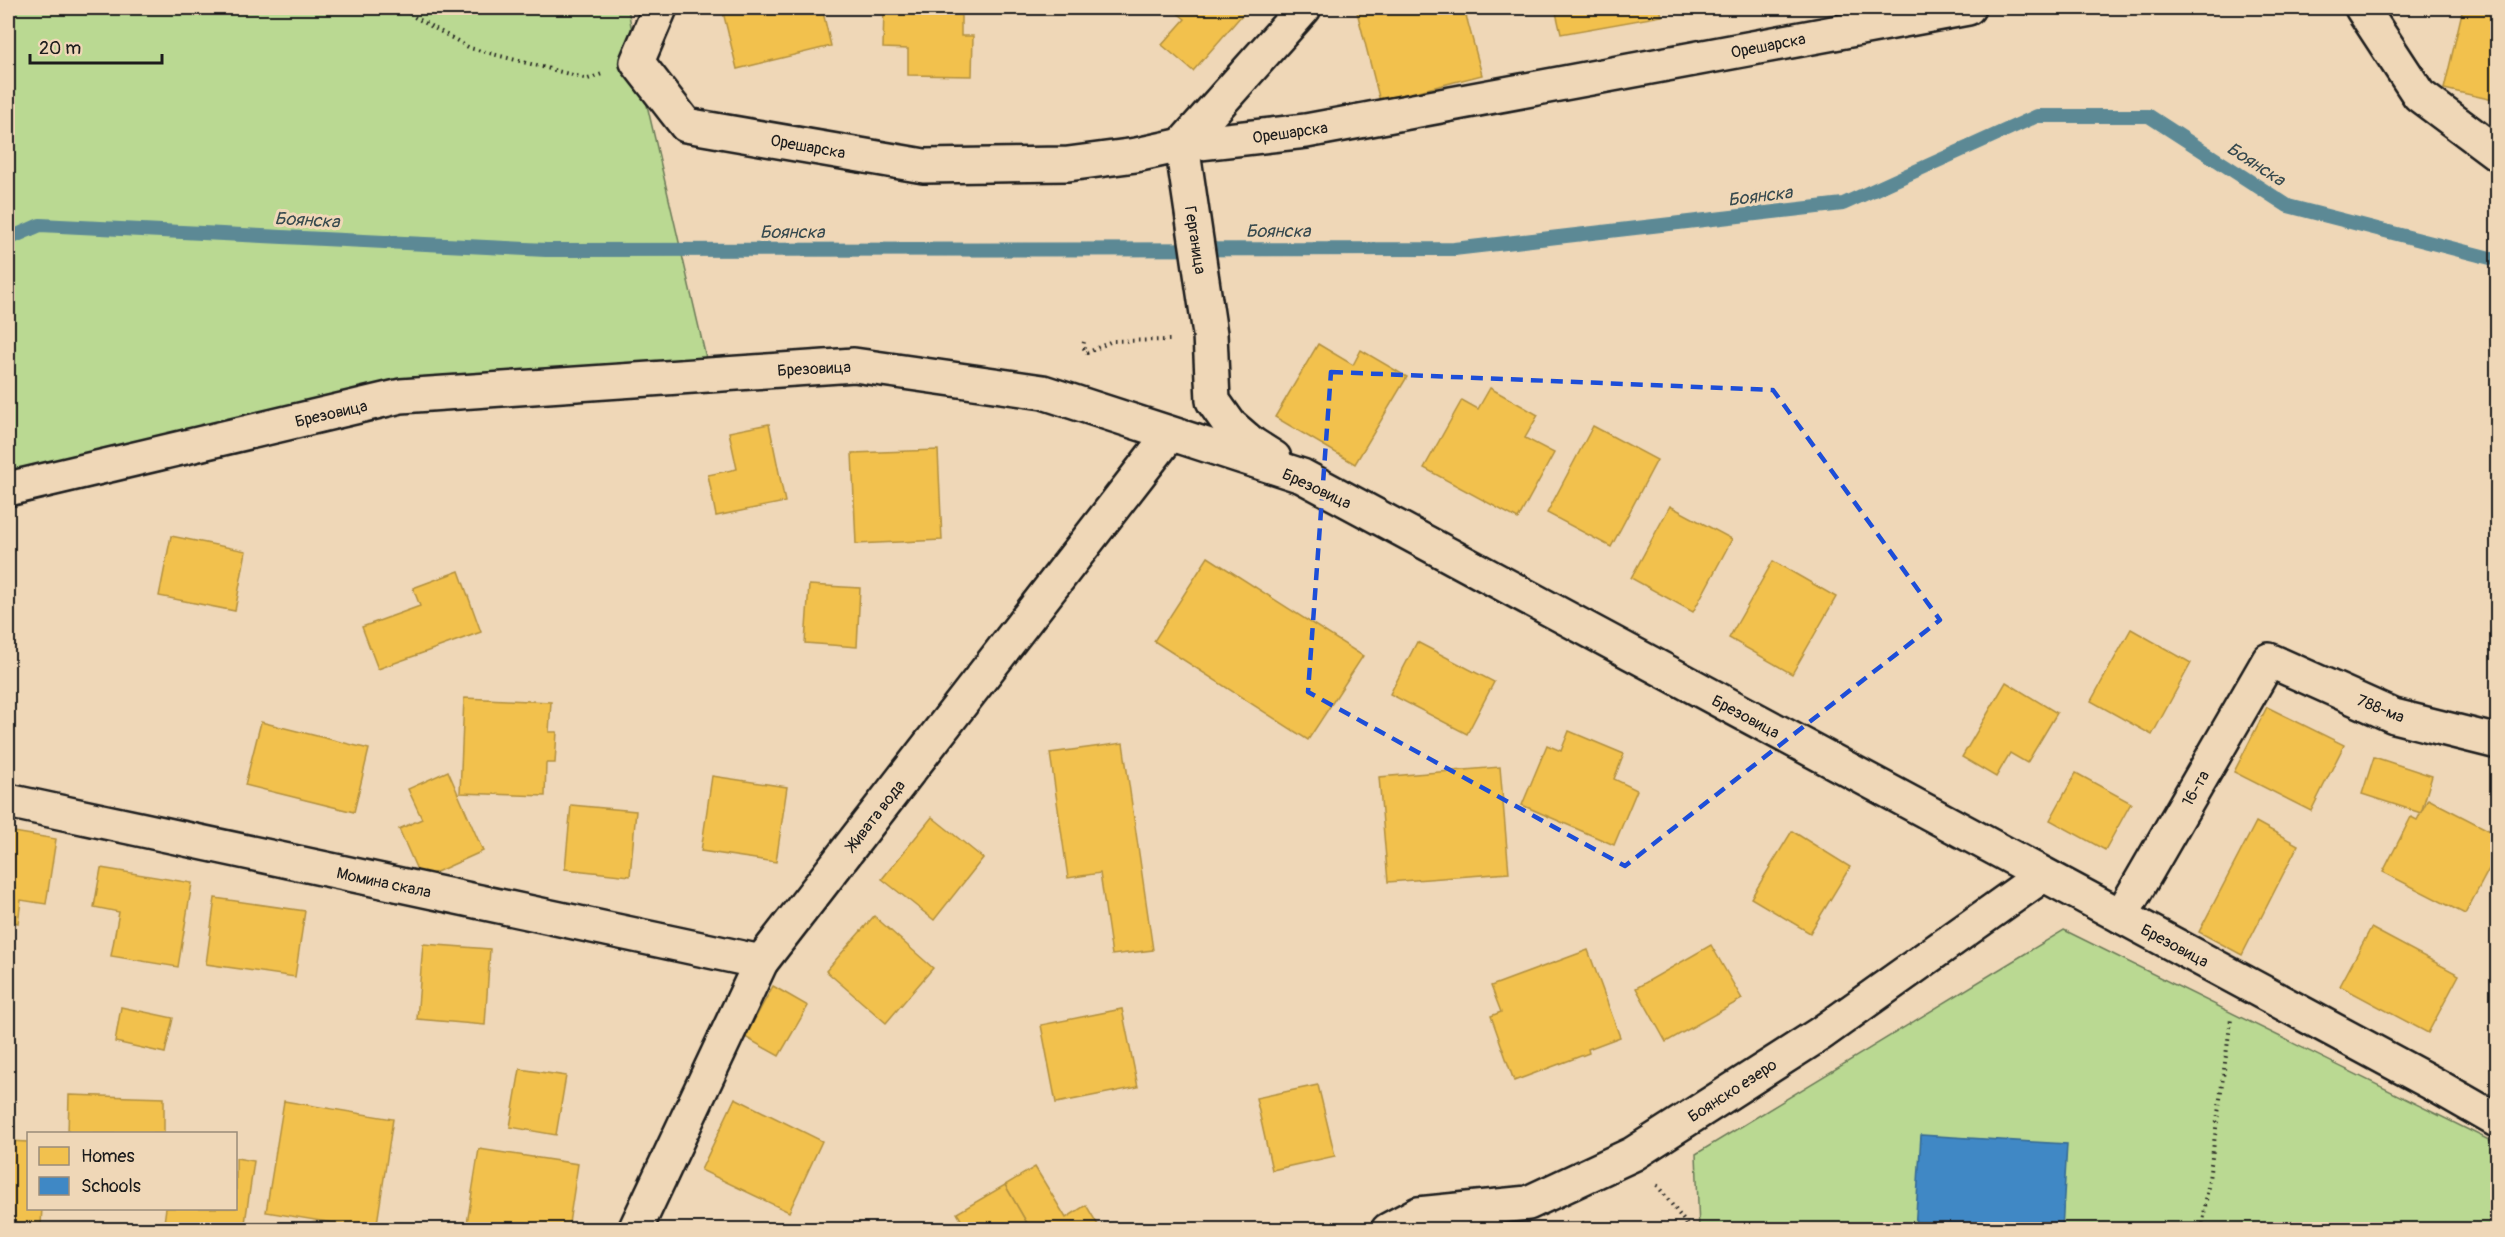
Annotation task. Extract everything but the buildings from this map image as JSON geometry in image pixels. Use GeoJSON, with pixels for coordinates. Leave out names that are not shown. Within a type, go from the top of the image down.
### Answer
{"type":"FeatureCollection","features":[{"type":"Feature","properties":{"kind":"street"},"geometry":{"type":"LineString","coordinates":[[637,62],[660,8]]}},
{"type":"Feature","properties":{"kind":"street"},"geometry":{"type":"LineString","coordinates":[[1182,145],[1304,8]]}},
{"type":"Feature","properties":{"kind":"street","name":"Орешарска"},"geometry":{"type":"LineString","coordinates":[[637,62],[686,125],[924,166],[1068,164],[1182,145],[1306,131],[1968,8]]}},
{"type":"Feature","properties":{"kind":"street"},"geometry":{"type":"LineString","coordinates":[[2362,8],[2419,95],[2498,154]]}},
{"type":"Feature","properties":{"kind":"street","name":"Герганица"},"geometry":{"type":"LineString","coordinates":[[1182,145],[1210,336],[1213,401],[1230,425],[1252,444],[1302,476]]}},
{"type":"Feature","properties":{"kind":"street","name":"Брезовица"},"geometry":{"type":"LineString","coordinates":[[8,489],[401,396],[854,364],[1043,392],[1302,476],[2430,1082],[2498,1121]]}},
{"type":"Feature","properties":{"kind":"street","name":"Живата вода"},"geometry":{"type":"LineString","coordinates":[[635,1230],[761,962],[1170,434]]}},
{"type":"Feature","properties":{"kind":"street","name":"788-ма"},"geometry":{"type":"LineString","coordinates":[[2269,660],[2394,716],[2498,742]]}},
{"type":"Feature","properties":{"kind":"street","name":"16-та"},"geometry":{"type":"LineString","coordinates":[[2121,916],[2269,660]]}},
{"type":"Feature","properties":{"kind":"street","name":"Момина скала"},"geometry":{"type":"LineString","coordinates":[[8,801],[761,962]]}},
{"type":"Feature","properties":{"kind":"street","name":"Боянско езеро"},"geometry":{"type":"LineString","coordinates":[[1388,1230],[1418,1214],[1528,1203],[1633,1154],[1820,1034],[2043,875]]}},
{"type":"Feature","properties":{"kind":"path"},"geometry":{"type":"LineString","coordinates":[[407,8],[411,15],[470,48],[588,79],[637,62]]}},
{"type":"Feature","properties":{"kind":"path"},"geometry":{"type":"LineString","coordinates":[[1084,342],[1083,347],[1087,353],[1112,341],[1210,336]]}},
{"type":"Feature","properties":{"kind":"path"},"geometry":{"type":"LineString","coordinates":[[2202,1230],[2231,1017]]}},
{"type":"Feature","properties":{"kind":"path"},"geometry":{"type":"LineString","coordinates":[[1633,1154],[1691,1230]]}},
{"type":"Feature","properties":{"kind":"highlighted area"},"geometry":{"type":"Polygon","coordinates":[[[1331,372],[1773,390],[1940,620],[1625,866],[1308,692],[1331,372]]]}},
{"type":"Feature","properties":{"kind":"green space"},"geometry":{"type":"Polygon","coordinates":[[[8,8],[628,8],[637,62],[710,375],[401,396],[8,489],[8,8]]]}},
{"type":"Feature","properties":{"kind":"green space"},"geometry":{"type":"Polygon","coordinates":[[[2064,930],[2497,1144],[2497,1229],[1699,1229],[1696,1154],[2064,930]]]}},
{"type":"Feature","properties":{"kind":"waterway","name":"Боянска"},"geometry":{"type":"LineString","coordinates":[[8,239],[40,225],[546,250],[1454,249],[1843,204],[2037,116],[2149,116],[2288,206],[2498,260]]}}]}
